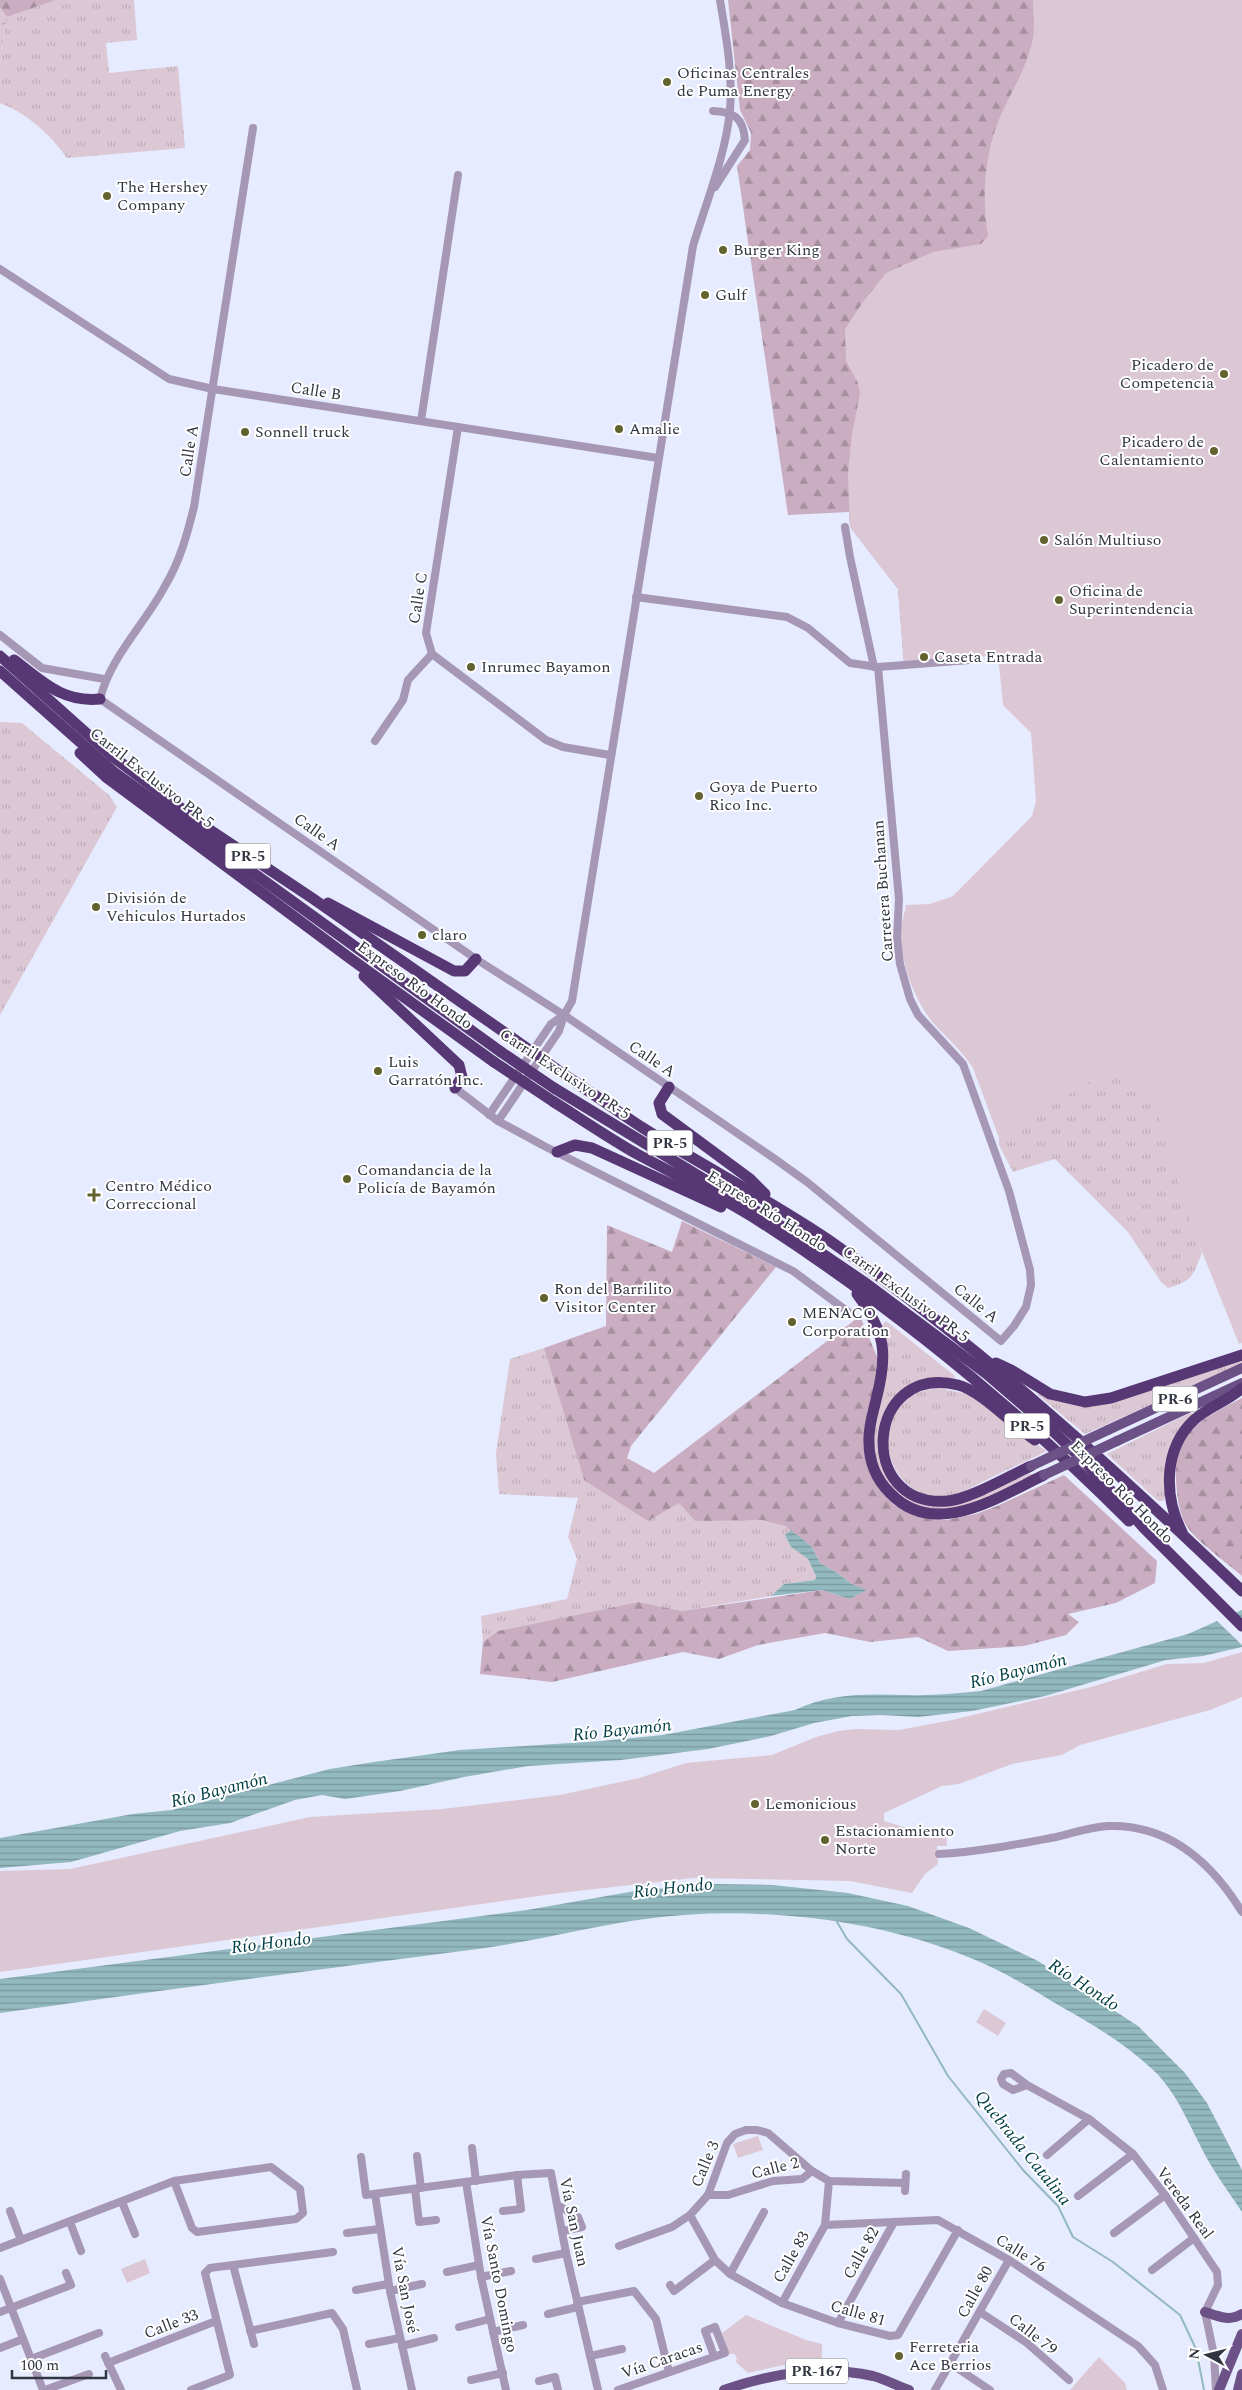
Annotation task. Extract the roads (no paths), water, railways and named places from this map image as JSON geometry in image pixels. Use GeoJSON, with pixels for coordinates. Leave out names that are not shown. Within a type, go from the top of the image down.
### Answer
{"type":"FeatureCollection","features":[{"type":"Feature","properties":{"kind":"highway"},"geometry":{"type":"LineString","coordinates":[[0,650],[64,695],[78,699],[100,699]]}},
{"type":"Feature","properties":{"kind":"highway","name":"Expreso Río Hondo"},"geometry":{"type":"LineString","coordinates":[[0,656],[112,756],[207,828],[312,898],[569,1078],[644,1128],[774,1205],[833,1243],[982,1357],[1052,1416],[1242,1591]]}},
{"type":"Feature","properties":{"kind":"highway","name":"Expreso Río Hondo"},"geometry":{"type":"LineString","coordinates":[[1,676],[106,777],[351,959],[494,1062],[635,1152],[752,1217],[848,1283],[940,1352],[1069,1461],[1194,1583],[1242,1633]]}},
{"type":"Feature","properties":{"kind":"highway","name":"Carril Exclusivo PR-5"},"geometry":{"type":"LineString","coordinates":[[1,676],[123,779],[501,1052],[554,1088],[786,1229],[864,1282],[987,1374],[1045,1424],[1085,1462],[1194,1583],[1242,1626]]}},
{"type":"Feature","properties":{"kind":"highway"},"geometry":{"type":"LineString","coordinates":[[312,898],[335,906],[454,971],[466,971],[476,959]]}},
{"type":"Feature","properties":{"kind":"highway"},"geometry":{"type":"LineString","coordinates":[[351,959],[360,972],[460,1065],[462,1077],[454,1088]]}},
{"type":"Feature","properties":{"kind":"highway"},"geometry":{"type":"LineString","coordinates":[[669,1087],[659,1103],[662,1114],[750,1179],[774,1205]]}},
{"type":"Feature","properties":{"kind":"highway"},"geometry":{"type":"LineString","coordinates":[[557,1152],[575,1145],[592,1148],[728,1210],[752,1217]]}},
{"type":"Feature","properties":{"kind":"highway"},"geometry":{"type":"LineString","coordinates":[[848,1283],[873,1316],[883,1343],[884,1365],[869,1442],[876,1476],[889,1492],[907,1506],[919,1511],[957,1514],[1044,1475]]}},
{"type":"Feature","properties":{"kind":"highway"},"geometry":{"type":"LineString","coordinates":[[982,1357],[1011,1370],[1050,1394],[1085,1402],[1111,1398],[1242,1354]]}},
{"type":"Feature","properties":{"kind":"highway"},"geometry":{"type":"LineString","coordinates":[[1031,1466],[962,1498],[946,1501],[925,1499],[904,1488],[892,1474],[883,1455],[883,1429],[893,1408],[908,1393],[932,1383],[951,1384],[972,1392],[1019,1430],[1069,1461]]}},
{"type":"Feature","properties":{"kind":"highway"},"geometry":{"type":"LineString","coordinates":[[1185,1538],[1175,1518],[1170,1492],[1173,1452],[1181,1436],[1194,1420],[1242,1388]]}},
{"type":"Feature","properties":{"kind":"main road","name":"PR-6"},"geometry":{"type":"LineString","coordinates":[[1031,1466],[1242,1368]]}},
{"type":"Feature","properties":{"kind":"main road","name":"PR-6"},"geometry":{"type":"LineString","coordinates":[[1044,1475],[1242,1383]]}},
{"type":"Feature","properties":{"kind":"main road"},"geometry":{"type":"LineString","coordinates":[[1205,2312],[1228,2319],[1236,2318],[1242,2314]]}},
{"type":"Feature","properties":{"kind":"main road"},"geometry":{"type":"LineString","coordinates":[[1218,2390],[1242,2334]]}},
{"type":"Feature","properties":{"kind":"main road","name":"PR-167"},"geometry":{"type":"LineString","coordinates":[[724,2390],[755,2379],[778,2374],[822,2370],[873,2376],[909,2390]]}},
{"type":"Feature","properties":{"kind":"main road"},"geometry":{"type":"LineString","coordinates":[[1238,2390],[1242,2374]]}},
{"type":"Feature","properties":{"kind":"street"},"geometry":{"type":"LineString","coordinates":[[498,1121],[559,1030],[564,1015],[572,1001],[693,246],[712,191],[730,112],[730,74],[720,0]]}},
{"type":"Feature","properties":{"kind":"street"},"geometry":{"type":"LineString","coordinates":[[712,191],[745,140],[741,122],[730,112],[713,111]]}},
{"type":"Feature","properties":{"kind":"street","name":"Calle A"},"geometry":{"type":"LineString","coordinates":[[253,128],[194,506],[184,548],[165,586],[104,679],[100,699],[476,959],[564,1015],[807,1182],[1001,1341]]}},
{"type":"Feature","properties":{"kind":"street"},"geometry":{"type":"LineString","coordinates":[[421,421],[458,175]]}},
{"type":"Feature","properties":{"kind":"street","name":"Calle B"},"geometry":{"type":"LineString","coordinates":[[0,269],[169,379],[213,388],[658,458]]}},
{"type":"Feature","properties":{"kind":"street","name":"Calle C"},"geometry":{"type":"LineString","coordinates":[[432,654],[426,633],[458,427]]}},
{"type":"Feature","properties":{"kind":"street","name":"Carretera Buchanan"},"geometry":{"type":"LineString","coordinates":[[845,527],[850,557],[876,667],[898,899],[897,938],[900,964],[910,999],[918,1016],[964,1066],[1009,1190],[1030,1270],[1031,1285],[1026,1307],[1014,1326],[1001,1341]]}},
{"type":"Feature","properties":{"kind":"street"},"geometry":{"type":"LineString","coordinates":[[636,597],[787,617],[808,628],[850,663],[876,667],[970,660]]}},
{"type":"Feature","properties":{"kind":"street"},"geometry":{"type":"LineString","coordinates":[[0,635],[42,668],[104,679]]}},
{"type":"Feature","properties":{"kind":"street"},"geometry":{"type":"LineString","coordinates":[[375,741],[404,700],[408,680],[432,654],[546,740],[563,747],[610,755]]}},
{"type":"Feature","properties":{"kind":"street"},"geometry":{"type":"LineString","coordinates":[[489,1115],[551,1024],[564,1015]]}},
{"type":"Feature","properties":{"kind":"street"},"geometry":{"type":"LineString","coordinates":[[454,1088],[498,1121],[786,1266],[851,1314]]}},
{"type":"Feature","properties":{"kind":"street"},"geometry":{"type":"LineString","coordinates":[[939,1854],[1048,1838],[1098,1827],[1133,1828],[1164,1836],[1183,1845],[1204,1863],[1232,1896],[1242,1912]]}},
{"type":"Feature","properties":{"kind":"street","name":"Vereda Real"},"geometry":{"type":"LineString","coordinates":[[1027,2085],[1089,2120],[1133,2154],[1165,2195],[1218,2272],[1218,2285],[1205,2312]]}},
{"type":"Feature","properties":{"kind":"street"},"geometry":{"type":"LineString","coordinates":[[1047,2155],[1089,2120]]}},
{"type":"Feature","properties":{"kind":"street","name":"Calle 3"},"geometry":{"type":"LineString","coordinates":[[619,2246],[672,2227],[690,2215],[708,2195],[727,2143],[735,2134],[746,2130],[768,2133],[812,2171]]}},
{"type":"Feature","properties":{"kind":"street"},"geometry":{"type":"LineString","coordinates":[[472,2148],[476,2181]]}},
{"type":"Feature","properties":{"kind":"street"},"geometry":{"type":"LineString","coordinates":[[1078,2196],[1133,2154]]}},
{"type":"Feature","properties":{"kind":"street"},"geometry":{"type":"LineString","coordinates":[[417,2156],[419,2222],[436,2220]]}},
{"type":"Feature","properties":{"kind":"street"},"geometry":{"type":"LineString","coordinates":[[362,2157],[366,2195],[375,2194]]}},
{"type":"Feature","properties":{"kind":"street"},"geometry":{"type":"LineString","coordinates":[[0,2248],[174,2182],[271,2167],[300,2189],[303,2213],[296,2219],[197,2232],[192,2228],[174,2182]]}},
{"type":"Feature","properties":{"kind":"street","name":"Calle 2"},"geometry":{"type":"LineString","coordinates":[[708,2195],[728,2194],[773,2181],[802,2179],[812,2171],[829,2181],[905,2183]]}},
{"type":"Feature","properties":{"kind":"street","name":"Vía San Juan"},"geometry":{"type":"LineString","coordinates":[[375,2194],[517,2175],[552,2173],[566,2253],[598,2390]]}},
{"type":"Feature","properties":{"kind":"street"},"geometry":{"type":"LineString","coordinates":[[503,2211],[521,2209],[517,2175]]}},
{"type":"Feature","properties":{"kind":"street"},"geometry":{"type":"LineString","coordinates":[[825,2225],[829,2181]]}},
{"type":"Feature","properties":{"kind":"street","name":"Vía Santo Domingo"},"geometry":{"type":"LineString","coordinates":[[466,2182],[481,2277],[506,2390]]}},
{"type":"Feature","properties":{"kind":"street","name":"Vía San José"},"geometry":{"type":"LineString","coordinates":[[375,2194],[389,2287],[412,2390]]}},
{"type":"Feature","properties":{"kind":"street"},"geometry":{"type":"LineString","coordinates":[[1114,2233],[1165,2195]]}},
{"type":"Feature","properties":{"kind":"street"},"geometry":{"type":"LineString","coordinates":[[122,2202],[135,2234]]}},
{"type":"Feature","properties":{"kind":"street"},"geometry":{"type":"LineString","coordinates":[[558,2206],[578,2217],[582,2228],[563,2231]]}},
{"type":"Feature","properties":{"kind":"street"},"geometry":{"type":"LineString","coordinates":[[10,2211],[21,2240]]}},
{"type":"Feature","properties":{"kind":"street"},"geometry":{"type":"LineString","coordinates":[[730,2274],[764,2212]]}},
{"type":"Feature","properties":{"kind":"street","name":"Calle 81"},"geometry":{"type":"LineString","coordinates":[[690,2215],[715,2260],[730,2274],[782,2303],[838,2323],[890,2336],[898,2334],[958,2230]]}},
{"type":"Feature","properties":{"kind":"street","name":"Calle 76"},"geometry":{"type":"LineString","coordinates":[[825,2225],[938,2220],[1009,2260],[1138,2346],[1155,2365],[1163,2390]]}},
{"type":"Feature","properties":{"kind":"street"},"geometry":{"type":"LineString","coordinates":[[70,2222],[81,2251]]}},
{"type":"Feature","properties":{"kind":"street","name":"Calle 82"},"geometry":{"type":"LineString","coordinates":[[838,2323],[894,2222]]}},
{"type":"Feature","properties":{"kind":"street","name":"Calle 83"},"geometry":{"type":"LineString","coordinates":[[782,2303],[825,2225]]}},
{"type":"Feature","properties":{"kind":"street"},"geometry":{"type":"LineString","coordinates":[[347,2233],[379,2229]]}},
{"type":"Feature","properties":{"kind":"street"},"geometry":{"type":"LineString","coordinates":[[1152,2270],[1194,2238]]}},
{"type":"Feature","properties":{"kind":"street"},"geometry":{"type":"LineString","coordinates":[[191,2390],[230,2375],[205,2273],[210,2268],[333,2252]]}},
{"type":"Feature","properties":{"kind":"street"},"geometry":{"type":"LineString","coordinates":[[536,2259],[566,2253]]}},
{"type":"Feature","properties":{"kind":"street"},"geometry":{"type":"LineString","coordinates":[[670,2285],[674,2291],[715,2260]]}},
{"type":"Feature","properties":{"kind":"street","name":"Calle 80"},"geometry":{"type":"LineString","coordinates":[[935,2390],[1009,2260]]}},
{"type":"Feature","properties":{"kind":"street"},"geometry":{"type":"LineString","coordinates":[[233,2265],[254,2344]]}},
{"type":"Feature","properties":{"kind":"street"},"geometry":{"type":"LineString","coordinates":[[447,2272],[479,2265]]}},
{"type":"Feature","properties":{"kind":"street"},"geometry":{"type":"LineString","coordinates":[[481,2277],[511,2271]]}},
{"type":"Feature","properties":{"kind":"street"},"geometry":{"type":"LineString","coordinates":[[0,2312],[71,2285],[66,2273]]}},
{"type":"Feature","properties":{"kind":"street"},"geometry":{"type":"LineString","coordinates":[[0,2279],[44,2390],[89,2374]]}},
{"type":"Feature","properties":{"kind":"street"},"geometry":{"type":"LineString","coordinates":[[356,2290],[422,2284]]}},
{"type":"Feature","properties":{"kind":"street"},"geometry":{"type":"LineString","coordinates":[[548,2314],[634,2292],[656,2319],[669,2372]]}},
{"type":"Feature","properties":{"kind":"street","name":"Calle 79"},"geometry":{"type":"LineString","coordinates":[[980,2312],[1027,2343],[1068,2380]]}},
{"type":"Feature","properties":{"kind":"street"},"geometry":{"type":"LineString","coordinates":[[1205,2312],[1214,2355],[1218,2390]]}},
{"type":"Feature","properties":{"kind":"street"},"geometry":{"type":"LineString","coordinates":[[250,2332],[332,2313],[343,2329],[357,2390]]}},
{"type":"Feature","properties":{"kind":"street"},"geometry":{"type":"LineString","coordinates":[[459,2327],[490,2319]]}},
{"type":"Feature","properties":{"kind":"street","name":"Calle 33"},"geometry":{"type":"LineString","coordinates":[[121,2390],[107,2360],[216,2321]]}},
{"type":"Feature","properties":{"kind":"street"},"geometry":{"type":"LineString","coordinates":[[493,2332],[523,2325]]}},
{"type":"Feature","properties":{"kind":"street"},"geometry":{"type":"LineString","coordinates":[[31,2359],[99,2333]]}},
{"type":"Feature","properties":{"kind":"street"},"geometry":{"type":"LineString","coordinates":[[369,2344],[434,2338]]}},
{"type":"Feature","properties":{"kind":"street"},"geometry":{"type":"LineString","coordinates":[[0,2348],[23,2339]]}},
{"type":"Feature","properties":{"kind":"street"},"geometry":{"type":"LineString","coordinates":[[590,2356],[622,2349]]}},
{"type":"Feature","properties":{"kind":"street","name":"Vía Caracas"},"geometry":{"type":"LineString","coordinates":[[618,2390],[714,2356]]}},
{"type":"Feature","properties":{"kind":"street"},"geometry":{"type":"LineString","coordinates":[[951,2364],[990,2390]]}},
{"type":"Feature","properties":{"kind":"street"},"geometry":{"type":"LineString","coordinates":[[471,2380],[503,2373]]}},
{"type":"Feature","properties":{"kind":"street"},"geometry":{"type":"LineString","coordinates":[[539,2381],[555,2377],[558,2390]]}},
{"type":"Feature","properties":{"kind":"water"},"geometry":{"type":"Polygon","coordinates":[[[791,1530],[812,1547],[820,1563],[850,1583],[866,1590],[850,1599],[822,1590],[771,1596],[784,1584],[815,1580],[816,1576],[808,1559],[791,1547],[785,1535],[791,1530]]]}},
{"type":"Feature","properties":{"kind":"water","name":"Río Bayamón"},"geometry":{"type":"Polygon","coordinates":[[[1242,1610],[1242,1647],[1203,1656],[1166,1660],[1045,1696],[972,1711],[918,1717],[852,1716],[814,1723],[771,1736],[708,1749],[621,1760],[528,1766],[400,1791],[345,1799],[322,1795],[295,1800],[230,1823],[180,1831],[71,1862],[0,1868],[0,1838],[133,1814],[172,1810],[330,1769],[460,1750],[663,1735],[795,1710],[822,1700],[851,1695],[927,1695],[981,1691],[1188,1634],[1242,1610]]]}},
{"type":"Feature","properties":{"kind":"water","name":"Río Hondo"},"geometry":{"type":"Polygon","coordinates":[[[711,1884],[773,1885],[848,1893],[908,1906],[969,1928],[1038,1961],[1138,2026],[1185,2073],[1207,2103],[1242,2170],[1242,2212],[1212,2167],[1170,2090],[1151,2068],[1119,2042],[1025,1985],[976,1960],[888,1931],[848,1923],[765,1914],[724,1913],[645,1919],[492,1947],[0,2013],[0,1979],[527,1910],[635,1891],[711,1884]]]}},
{"type":"Feature","properties":{"kind":"waterway","name":"Quebrada Catalina"},"geometry":{"type":"LineString","coordinates":[[837,1922],[847,1939],[901,1994],[948,2076],[1023,2170],[1058,2206],[1073,2237],[1113,2262],[1180,2315],[1196,2349],[1204,2390]]}},
{"type":"Feature","properties":{"kind":"place","name":"Oficinas Centrales de Puma Energy"},"geometry":{"type":"Point","coordinates":[667,82]}},
{"type":"Feature","properties":{"kind":"place","name":"The Hershey Company"},"geometry":{"type":"Point","coordinates":[107,196]}},
{"type":"Feature","properties":{"kind":"place","name":"Burger King"},"geometry":{"type":"Point","coordinates":[723,250]}},
{"type":"Feature","properties":{"kind":"place","name":"Gulf"},"geometry":{"type":"Point","coordinates":[705,295]}},
{"type":"Feature","properties":{"kind":"place","name":"Picadero de Competencia"},"geometry":{"type":"Point","coordinates":[1224,374]}},
{"type":"Feature","properties":{"kind":"place","name":"Amalie"},"geometry":{"type":"Point","coordinates":[619,429]}},
{"type":"Feature","properties":{"kind":"place","name":"Sonnell truck"},"geometry":{"type":"Point","coordinates":[245,432]}},
{"type":"Feature","properties":{"kind":"place","name":"Picadero de Calentamiento"},"geometry":{"type":"Point","coordinates":[1214,451]}},
{"type":"Feature","properties":{"kind":"place","name":"Salón Multiuso"},"geometry":{"type":"Point","coordinates":[1044,540]}},
{"type":"Feature","properties":{"kind":"place","name":"Oficina de Superintendencia"},"geometry":{"type":"Point","coordinates":[1059,600]}},
{"type":"Feature","properties":{"kind":"place","name":"Caseta Entrada"},"geometry":{"type":"Point","coordinates":[924,657]}},
{"type":"Feature","properties":{"kind":"place","name":"Inrumec Bayamon"},"geometry":{"type":"Point","coordinates":[471,667]}},
{"type":"Feature","properties":{"kind":"place","name":"Goya de Puerto Rico Inc."},"geometry":{"type":"Point","coordinates":[699,796]}},
{"type":"Feature","properties":{"kind":"place","name":"División de Vehiculos Hurtados"},"geometry":{"type":"Point","coordinates":[96,907]}},
{"type":"Feature","properties":{"kind":"place","name":"claro"},"geometry":{"type":"Point","coordinates":[422,935]}},
{"type":"Feature","properties":{"kind":"place","name":"Luis Garratón Inc."},"geometry":{"type":"Point","coordinates":[378,1071]}},
{"type":"Feature","properties":{"kind":"place","name":"Comandancia de la Policía de Bayamón"},"geometry":{"type":"Point","coordinates":[347,1179]}},
{"type":"Feature","properties":{"kind":"place","name":"Centro Médico Correccional"},"geometry":{"type":"Point","coordinates":[94,1195]}},
{"type":"Feature","properties":{"kind":"place","name":"Ron del Barrilito Visitor Center"},"geometry":{"type":"Point","coordinates":[544,1298]}},
{"type":"Feature","properties":{"kind":"place","name":"MENACO Corporation"},"geometry":{"type":"Point","coordinates":[792,1322]}},
{"type":"Feature","properties":{"kind":"place","name":"Lemonicious"},"geometry":{"type":"Point","coordinates":[755,1804]}},
{"type":"Feature","properties":{"kind":"place","name":"Estacionamiento Norte"},"geometry":{"type":"Point","coordinates":[825,1840]}},
{"type":"Feature","properties":{"kind":"place","name":"Ferreteria Ace Berrios"},"geometry":{"type":"Point","coordinates":[899,2356]}}]}
